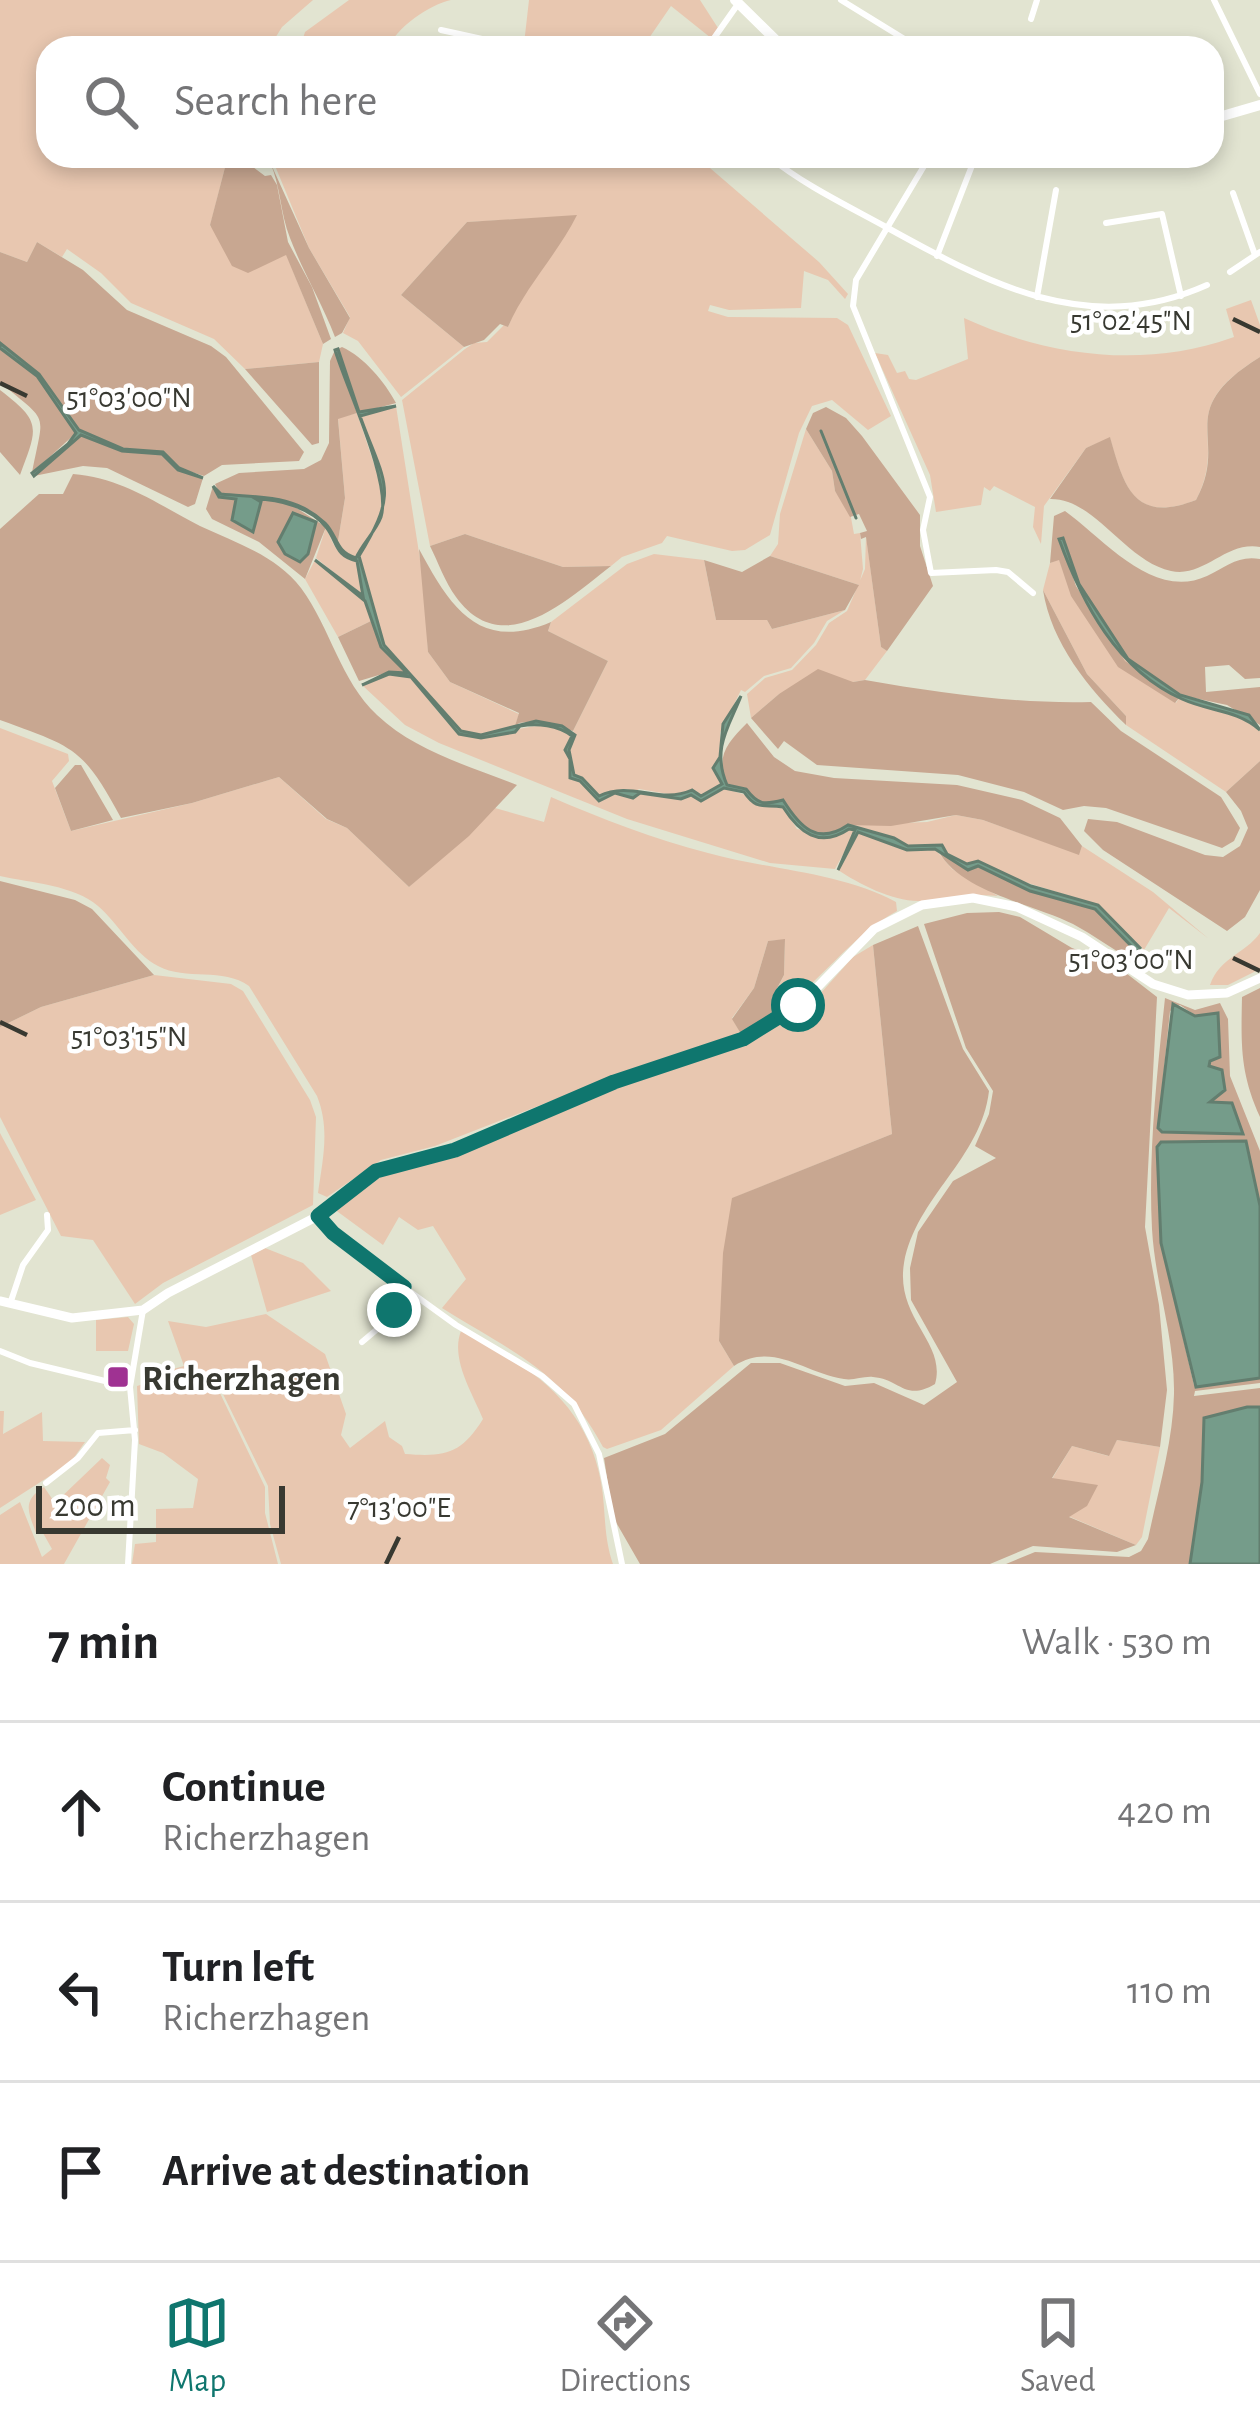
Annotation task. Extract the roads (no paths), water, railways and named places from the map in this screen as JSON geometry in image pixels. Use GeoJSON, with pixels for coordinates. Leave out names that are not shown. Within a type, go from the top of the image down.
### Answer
{"type":"FeatureCollection","features":[{"type":"Feature","properties":{"kind":"main road"},"geometry":{"type":"LineString","coordinates":[[736,2],[771,36]]}},
{"type":"Feature","properties":{"kind":"main road"},"geometry":{"type":"LineString","coordinates":[[1224,116],[1260,105]]}},
{"type":"Feature","properties":{"kind":"street"},"geometry":{"type":"LineString","coordinates":[[841,0],[900,36]]}},
{"type":"Feature","properties":{"kind":"street"},"geometry":{"type":"LineString","coordinates":[[1030,20],[1037,0]]}},
{"type":"Feature","properties":{"kind":"street"},"geometry":{"type":"LineString","coordinates":[[1214,0],[1260,94]]}},
{"type":"Feature","properties":{"kind":"street"},"geometry":{"type":"LineString","coordinates":[[715,36],[736,2]]}},
{"type":"Feature","properties":{"kind":"street"},"geometry":{"type":"LineString","coordinates":[[441,31],[465,36]]}},
{"type":"Feature","properties":{"kind":"street"},"geometry":{"type":"LineString","coordinates":[[785,168],[937,256],[994,285],[1037,297],[1128,306],[1181,296],[1207,285]]}},
{"type":"Feature","properties":{"kind":"street"},"geometry":{"type":"LineString","coordinates":[[922,168],[856,280],[852,299],[862,337],[919,461],[930,497],[923,530],[931,573],[1008,572],[1033,593]]}},
{"type":"Feature","properties":{"kind":"street"},"geometry":{"type":"LineString","coordinates":[[937,256],[972,168]]}},
{"type":"Feature","properties":{"kind":"street"},"geometry":{"type":"LineString","coordinates":[[1037,297],[1056,190]]}},
{"type":"Feature","properties":{"kind":"street"},"geometry":{"type":"LineString","coordinates":[[1230,272],[1257,254],[1233,193]]}},
{"type":"Feature","properties":{"kind":"street"},"geometry":{"type":"LineString","coordinates":[[1106,223],[1162,214],[1181,296]]}},
{"type":"Feature","properties":{"kind":"street"},"geometry":{"type":"LineString","coordinates":[[47,1214],[48,1230],[22,1265],[5,1302],[72,1318],[143,1310],[318,1216],[376,1171],[455,1150],[614,1082],[743,1039],[806,999],[874,929],[934,902],[989,899],[1029,911],[1174,992],[1227,993],[1260,977]]}},
{"type":"Feature","properties":{"kind":"street"},"geometry":{"type":"LineString","coordinates":[[318,1216],[347,1245],[404,1287],[542,1376],[584,1419],[599,1454],[622,1564]]}},
{"type":"Feature","properties":{"kind":"street"},"geometry":{"type":"LineString","coordinates":[[362,1342],[388,1320],[404,1287]]}},
{"type":"Feature","properties":{"kind":"street"},"geometry":{"type":"LineString","coordinates":[[129,1563],[135,1430],[130,1387],[143,1310]]}},
{"type":"Feature","properties":{"kind":"street"},"geometry":{"type":"LineString","coordinates":[[0,1353],[130,1387]]}},
{"type":"Feature","properties":{"kind":"street"},"geometry":{"type":"LineString","coordinates":[[46,1483],[78,1458],[98,1432],[135,1430]]}},
{"type":"Feature","properties":{"kind":"waterway"},"geometry":{"type":"LineString","coordinates":[[821,431],[856,518]]}},
{"type":"Feature","properties":{"kind":"place","name":"Richerzhagen"},"geometry":{"type":"Point","coordinates":[118,1377]}}]}
